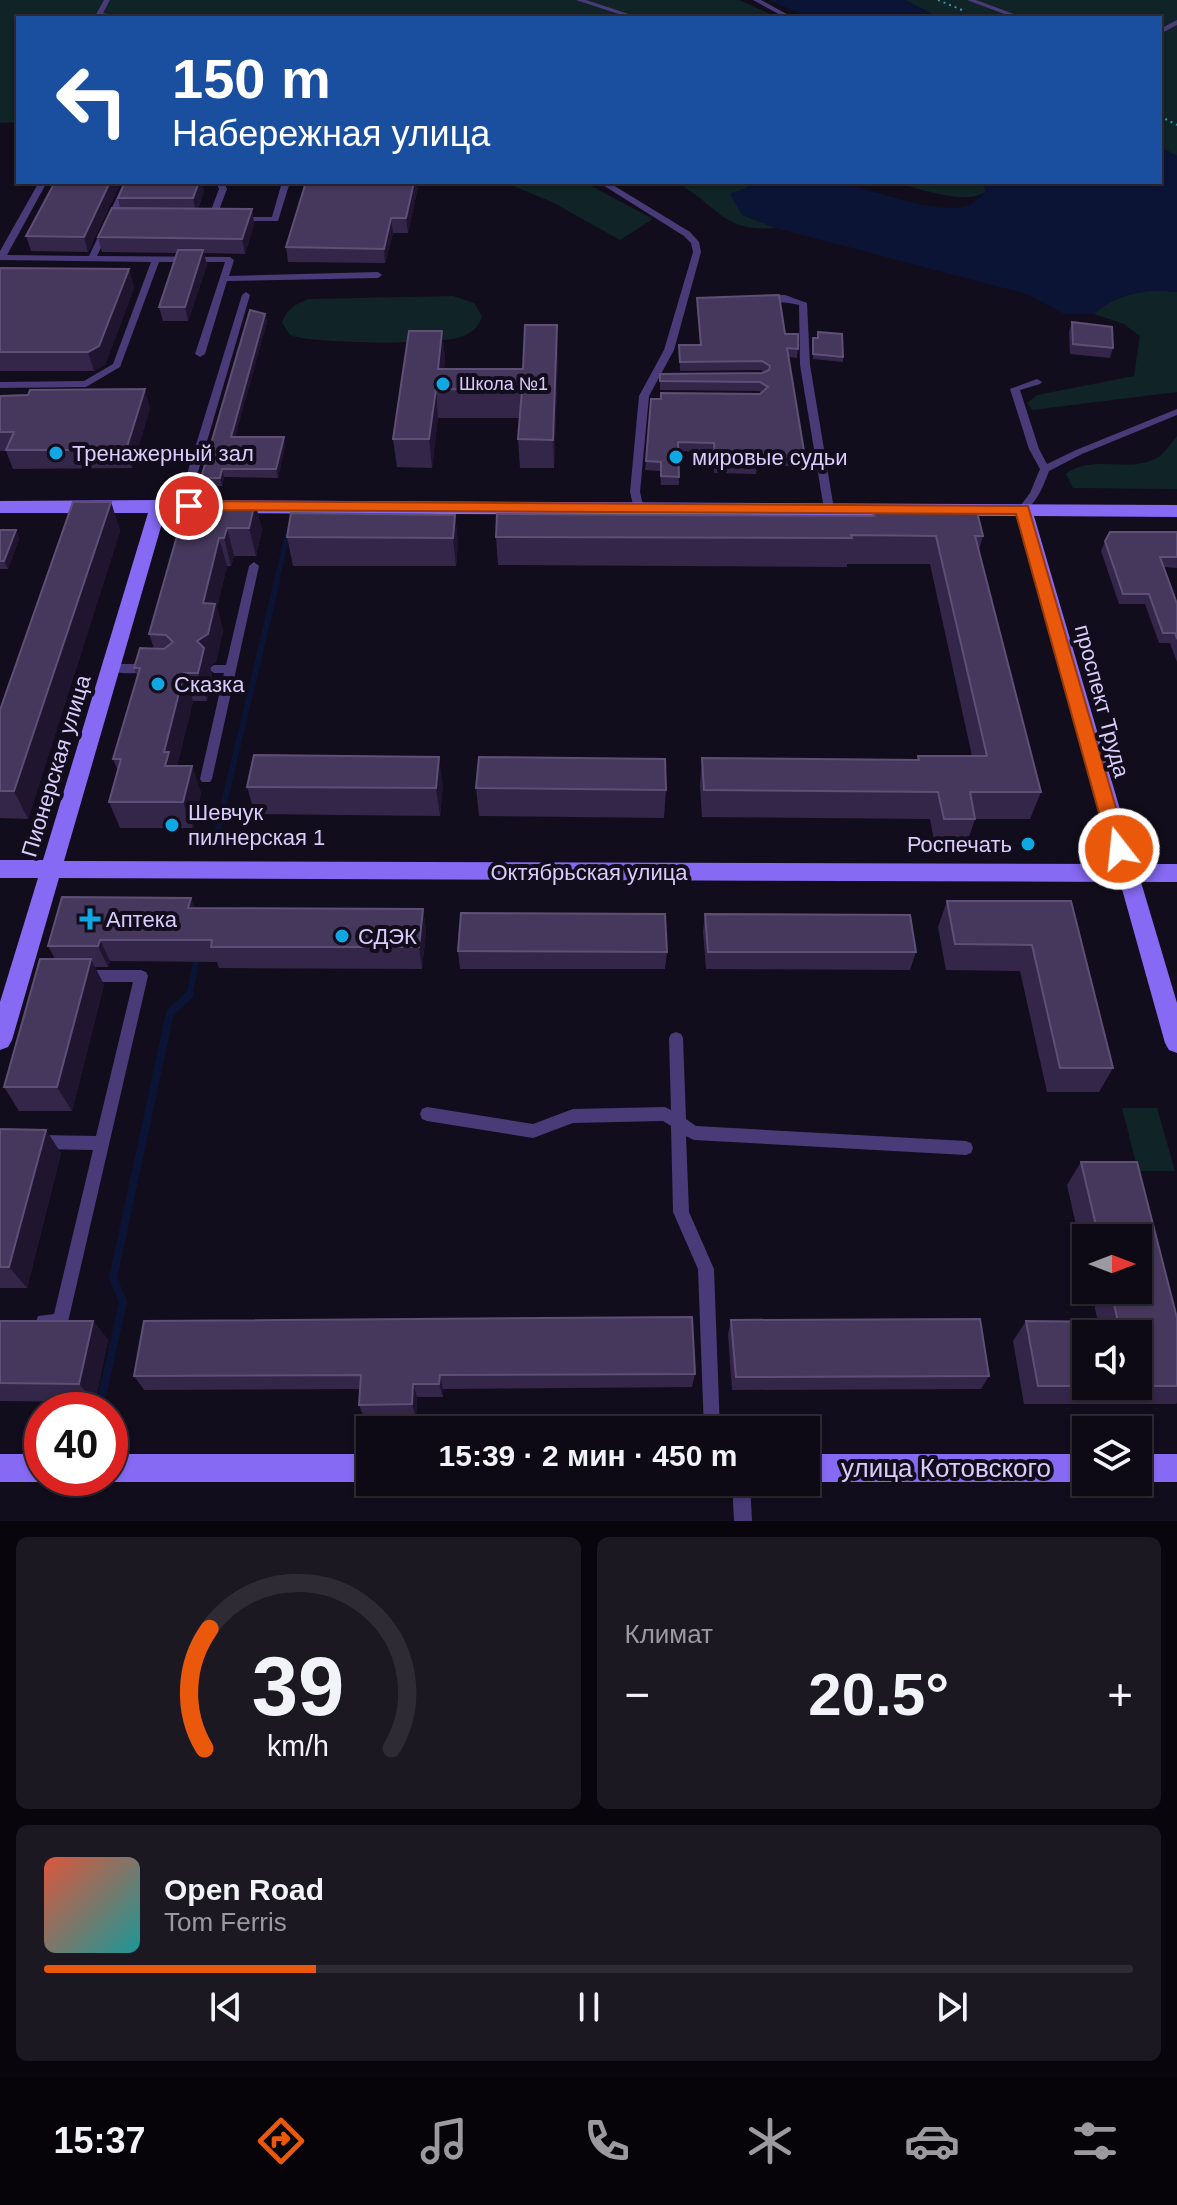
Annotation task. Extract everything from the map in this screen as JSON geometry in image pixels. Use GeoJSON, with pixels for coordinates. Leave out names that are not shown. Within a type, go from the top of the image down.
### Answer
{"type":"FeatureCollection","features":[{"type":"Feature","properties":{"kind":"street","name":"Пионерская улица"},"geometry":{"type":"LineString","coordinates":[[0,1040],[26,976],[50,870],[159,506]]}},
{"type":"Feature","properties":{"kind":"street"},"geometry":{"type":"LineString","coordinates":[[0,507],[1177,511]]}},
{"type":"Feature","properties":{"kind":"street","name":"проспект Труда"},"geometry":{"type":"LineString","coordinates":[[1023,509],[1177,1043]]}},
{"type":"Feature","properties":{"kind":"street","name":"Октябрьская улица"},"geometry":{"type":"LineString","coordinates":[[0,869],[1177,873]]}},
{"type":"Feature","properties":{"kind":"street"},"geometry":{"type":"LineString","coordinates":[[0,1468],[24,1468]]}},
{"type":"Feature","properties":{"kind":"street"},"geometry":{"type":"LineString","coordinates":[[128,1468],[356,1468]]}},
{"type":"Feature","properties":{"kind":"street","name":"улица Котовского"},"geometry":{"type":"LineString","coordinates":[[820,1468],[1072,1468]]}},
{"type":"Feature","properties":{"kind":"street"},"geometry":{"type":"LineString","coordinates":[[1152,1468],[1177,1468]]}},
{"type":"Feature","properties":{"kind":"lane"},"geometry":{"type":"LineString","coordinates":[[579,0],[631,16]]}},
{"type":"Feature","properties":{"kind":"lane"},"geometry":{"type":"LineString","coordinates":[[756,0],[787,16]]}},
{"type":"Feature","properties":{"kind":"lane"},"geometry":{"type":"LineString","coordinates":[[970,0],[1016,16]]}},
{"type":"Feature","properties":{"kind":"lane"},"geometry":{"type":"LineString","coordinates":[[42,184],[0,257],[230,260],[200,354]]}},
{"type":"Feature","properties":{"kind":"lane"},"geometry":{"type":"LineString","coordinates":[[92,258],[127,184]]}},
{"type":"Feature","properties":{"kind":"lane"},"geometry":{"type":"LineString","coordinates":[[212,218],[223,189],[221,184]]}},
{"type":"Feature","properties":{"kind":"lane"},"geometry":{"type":"LineString","coordinates":[[198,218],[275,219],[285,184]]}},
{"type":"Feature","properties":{"kind":"lane"},"geometry":{"type":"LineString","coordinates":[[605,184],[695,242],[697,252],[684,307],[669,350],[644,396],[635,492],[639,509]]}},
{"type":"Feature","properties":{"kind":"lane"},"geometry":{"type":"LineString","coordinates":[[111,217],[126,217]]}},
{"type":"Feature","properties":{"kind":"lane"},"geometry":{"type":"LineString","coordinates":[[0,385],[86,384],[117,365],[156,259]]}},
{"type":"Feature","properties":{"kind":"lane"},"geometry":{"type":"LineString","coordinates":[[224,279],[378,275]]}},
{"type":"Feature","properties":{"kind":"lane"},"geometry":{"type":"LineString","coordinates":[[159,506],[188,489],[246,295]]}},
{"type":"Feature","properties":{"kind":"lane"},"geometry":{"type":"LineString","coordinates":[[756,298],[785,298],[803,303],[805,365],[829,509]]}},
{"type":"Feature","properties":{"kind":"lane"},"geometry":{"type":"LineString","coordinates":[[655,377],[670,376]]}},
{"type":"Feature","properties":{"kind":"lane"},"geometry":{"type":"LineString","coordinates":[[1037,382],[1015,389],[1034,449],[1045,469]]}},
{"type":"Feature","properties":{"kind":"lane"},"geometry":{"type":"LineString","coordinates":[[644,396],[658,396]]}},
{"type":"Feature","properties":{"kind":"lane"},"geometry":{"type":"LineString","coordinates":[[1023,509],[1035,494],[1045,469],[1177,412]]}},
{"type":"Feature","properties":{"kind":"lane"},"geometry":{"type":"LineString","coordinates":[[206,779],[254,566]]}},
{"type":"Feature","properties":{"kind":"lane"},"geometry":{"type":"LineString","coordinates":[[111,668],[160,668]]}},
{"type":"Feature","properties":{"kind":"lane"},"geometry":{"type":"LineString","coordinates":[[214,669],[231,669]]}},
{"type":"Feature","properties":{"kind":"lane"},"geometry":{"type":"LineString","coordinates":[[30,1322],[60,1322],[141,976],[62,976]]}},
{"type":"Feature","properties":{"kind":"lane"},"geometry":{"type":"LineString","coordinates":[[676,1038],[681,1212],[706,1269],[711,1416]]}},
{"type":"Feature","properties":{"kind":"lane"},"geometry":{"type":"LineString","coordinates":[[427,1114],[533,1131],[573,1116],[665,1114],[694,1133],[966,1148]]}},
{"type":"Feature","properties":{"kind":"lane"},"geometry":{"type":"LineString","coordinates":[[29,1142],[101,1143]]}},
{"type":"Feature","properties":{"kind":"lane"},"geometry":{"type":"LineString","coordinates":[[742,1496],[743,1521]]}},
{"type":"Feature","properties":{"kind":"path"},"geometry":{"type":"LineString","coordinates":[[938,0],[973,15]]}},
{"type":"Feature","properties":{"kind":"green space"},"geometry":{"type":"Polygon","coordinates":[[[0,0],[739,0],[775,16],[16,16],[16,122],[0,123],[0,0]]]}},
{"type":"Feature","properties":{"kind":"green space"},"geometry":{"type":"Polygon","coordinates":[[[905,0],[1177,0],[1177,156],[1162,148],[1162,16],[936,16],[905,0]]]}},
{"type":"Feature","properties":{"kind":"green space"},"geometry":{"type":"Polygon","coordinates":[[[509,184],[588,184],[653,219],[620,240],[552,202],[509,184]]]}},
{"type":"Feature","properties":{"kind":"green space"},"geometry":{"type":"Polygon","coordinates":[[[678,184],[766,184],[747,187],[743,215],[776,228],[743,226],[731,221],[678,184]]]}},
{"type":"Feature","properties":{"kind":"green space"},"geometry":{"type":"Polygon","coordinates":[[[900,184],[982,184],[986,191],[954,197],[900,184]]]}},
{"type":"Feature","properties":{"kind":"green space"},"geometry":{"type":"Polygon","coordinates":[[[1149,289],[1177,292],[1177,392],[1032,410],[1027,403],[1037,395],[1134,376],[1140,336],[1124,324],[1094,314],[1111,300],[1149,289]]]}},
{"type":"Feature","properties":{"kind":"green space"},"geometry":{"type":"Polygon","coordinates":[[[453,296],[474,303],[482,316],[472,331],[448,340],[348,342],[302,338],[290,335],[282,322],[292,307],[309,299],[453,296]]]}},
{"type":"Feature","properties":{"kind":"green space"},"geometry":{"type":"Polygon","coordinates":[[[1177,436],[1177,489],[1073,488],[1066,474],[1088,465],[1149,461],[1160,456],[1177,436]]]}},
{"type":"Feature","properties":{"kind":"green space"},"geometry":{"type":"Polygon","coordinates":[[[1122,1108],[1157,1108],[1175,1171],[1138,1171],[1122,1108]]]}},
{"type":"Feature","properties":{"kind":"water"},"geometry":{"type":"Polygon","coordinates":[[[769,0],[905,0],[936,16],[805,16],[769,0]]]}},
{"type":"Feature","properties":{"kind":"water"},"geometry":{"type":"Polygon","coordinates":[[[1162,148],[1177,156],[1177,292],[1133,294],[1113,301],[1094,314],[1064,314],[1027,294],[776,228],[742,215],[730,194],[764,184],[844,184],[920,204],[953,208],[972,204],[986,191],[982,184],[1162,184],[1162,148]]]}},
{"type":"Feature","properties":{"kind":"building"},"geometry":{"type":"Polygon","coordinates":[[[54,184],[109,184],[84,237],[26,236],[54,184]]]}},
{"type":"Feature","properties":{"kind":"building"},"geometry":{"type":"Polygon","coordinates":[[[124,184],[198,184],[193,198],[118,198],[124,184]]]}},
{"type":"Feature","properties":{"kind":"building"},"geometry":{"type":"Polygon","coordinates":[[[305,184],[414,184],[406,218],[391,218],[384,249],[286,247],[305,184]]]}},
{"type":"Feature","properties":{"kind":"building"},"geometry":{"type":"Polygon","coordinates":[[[112,208],[252,209],[242,239],[98,237],[112,208]]]}},
{"type":"Feature","properties":{"kind":"building"},"geometry":{"type":"Polygon","coordinates":[[[178,250],[203,250],[185,307],[159,307],[178,250]]]}},
{"type":"Feature","properties":{"kind":"building"},"geometry":{"type":"Polygon","coordinates":[[[0,268],[129,269],[99,346],[88,352],[0,352],[0,268]]]}},
{"type":"Feature","properties":{"kind":"building"},"geometry":{"type":"Polygon","coordinates":[[[779,295],[785,334],[798,334],[798,349],[787,348],[805,457],[757,457],[757,465],[715,464],[714,443],[678,442],[679,477],[661,476],[661,462],[646,461],[651,399],[661,399],[661,393],[760,394],[768,387],[760,382],[660,381],[660,374],[762,373],[769,370],[770,366],[762,361],[680,362],[679,345],[701,345],[697,298],[779,295]]]}},
{"type":"Feature","properties":{"kind":"building"},"geometry":{"type":"Polygon","coordinates":[[[250,310],[265,314],[231,437],[284,437],[276,469],[222,469],[220,478],[201,478],[250,310]]]}},
{"type":"Feature","properties":{"kind":"building"},"geometry":{"type":"Polygon","coordinates":[[[1072,322],[1112,327],[1113,348],[1073,344],[1072,322]]]}},
{"type":"Feature","properties":{"kind":"building"},"geometry":{"type":"Polygon","coordinates":[[[525,325],[557,325],[553,440],[518,439],[522,390],[436,389],[429,439],[393,439],[409,331],[442,331],[438,369],[523,369],[525,325]]]}},
{"type":"Feature","properties":{"kind":"building"},"geometry":{"type":"Polygon","coordinates":[[[818,332],[842,334],[843,357],[813,354],[813,338],[818,338],[818,332]]]}},
{"type":"Feature","properties":{"kind":"building"},"geometry":{"type":"Polygon","coordinates":[[[145,389],[126,450],[6,450],[14,432],[0,432],[0,396],[28,395],[30,390],[145,389]]]}},
{"type":"Feature","properties":{"kind":"building"},"geometry":{"type":"Polygon","coordinates":[[[73,502],[111,502],[14,791],[0,791],[0,710],[73,502]]]}},
{"type":"Feature","properties":{"kind":"building"},"geometry":{"type":"Polygon","coordinates":[[[194,502],[255,502],[249,528],[227,528],[224,538],[219,538],[203,603],[215,604],[208,634],[197,641],[204,648],[198,673],[184,673],[164,752],[169,752],[165,766],[192,766],[183,802],[109,802],[121,759],[113,759],[140,668],[134,668],[140,648],[164,649],[173,642],[166,635],[149,634],[177,536],[184,536],[194,502]]]}},
{"type":"Feature","properties":{"kind":"building"},"geometry":{"type":"Polygon","coordinates":[[[873,512],[977,512],[983,536],[975,536],[1041,792],[970,792],[975,819],[944,819],[938,792],[704,790],[702,758],[919,760],[918,756],[987,756],[936,536],[496,537],[497,514],[874,516],[873,512]]]}},
{"type":"Feature","properties":{"kind":"building"},"geometry":{"type":"Polygon","coordinates":[[[291,513],[455,515],[453,538],[287,537],[291,513]]]}},
{"type":"Feature","properties":{"kind":"building"},"geometry":{"type":"Polygon","coordinates":[[[0,530],[16,530],[4,561],[0,561],[0,530]]]}},
{"type":"Feature","properties":{"kind":"building"},"geometry":{"type":"Polygon","coordinates":[[[1110,532],[1177,532],[1177,557],[1160,557],[1177,604],[1177,639],[1175,633],[1163,633],[1149,594],[1123,594],[1105,541],[1110,532]]]}},
{"type":"Feature","properties":{"kind":"building"},"geometry":{"type":"Polygon","coordinates":[[[254,755],[439,757],[436,788],[247,787],[254,755]]]}},
{"type":"Feature","properties":{"kind":"building"},"geometry":{"type":"Polygon","coordinates":[[[479,757],[665,759],[666,790],[476,788],[479,757]]]}},
{"type":"Feature","properties":{"kind":"building"},"geometry":{"type":"Polygon","coordinates":[[[62,897],[191,898],[188,908],[423,909],[419,947],[211,947],[212,940],[100,940],[98,946],[48,946],[62,897]]]}},
{"type":"Feature","properties":{"kind":"building"},"geometry":{"type":"Polygon","coordinates":[[[947,901],[1071,901],[1113,1068],[1060,1068],[1032,945],[955,944],[947,901]]]}},
{"type":"Feature","properties":{"kind":"building"},"geometry":{"type":"Polygon","coordinates":[[[461,913],[665,914],[667,952],[458,951],[461,913]]]}},
{"type":"Feature","properties":{"kind":"building"},"geometry":{"type":"Polygon","coordinates":[[[705,914],[910,915],[916,952],[708,952],[705,914]]]}},
{"type":"Feature","properties":{"kind":"building"},"geometry":{"type":"Polygon","coordinates":[[[40,959],[91,959],[57,1087],[4,1087],[40,959]]]}},
{"type":"Feature","properties":{"kind":"building"},"geometry":{"type":"Polygon","coordinates":[[[0,1129],[46,1130],[9,1267],[0,1267],[0,1129]]]}},
{"type":"Feature","properties":{"kind":"building"},"geometry":{"type":"Polygon","coordinates":[[[1081,1162],[1137,1162],[1177,1318],[1177,1386],[1152,1386],[1152,1320],[1118,1320],[1114,1304],[1152,1304],[1152,1224],[1096,1224],[1081,1162]]]}},
{"type":"Feature","properties":{"kind":"building"},"geometry":{"type":"Polygon","coordinates":[[[692,1317],[695,1374],[440,1375],[439,1384],[413,1384],[412,1404],[359,1405],[361,1375],[134,1376],[144,1321],[692,1317]]]}},
{"type":"Feature","properties":{"kind":"building"},"geometry":{"type":"Polygon","coordinates":[[[980,1319],[989,1376],[736,1377],[731,1320],[980,1319]]]}},
{"type":"Feature","properties":{"kind":"building"},"geometry":{"type":"Polygon","coordinates":[[[0,1321],[93,1321],[79,1384],[0,1383],[0,1321]]]}},
{"type":"Feature","properties":{"kind":"building"},"geometry":{"type":"Polygon","coordinates":[[[1026,1321],[1072,1322],[1072,1386],[1038,1386],[1026,1321]]]}},
{"type":"Feature","properties":{"kind":"waterway"},"geometry":{"type":"LineString","coordinates":[[276,583],[288,533]]}},
{"type":"Feature","properties":{"kind":"waterway"},"geometry":{"type":"LineString","coordinates":[[215,841],[277,581]]}},
{"type":"Feature","properties":{"kind":"waterway"},"geometry":{"type":"LineString","coordinates":[[189,995],[198,953]]}},
{"type":"Feature","properties":{"kind":"waterway"},"geometry":{"type":"LineString","coordinates":[[103,1392],[123,1302],[113,1278],[170,1013],[189,995]]}},
{"type":"Feature","properties":{"kind":"place","name":"Школа №1"},"geometry":{"type":"Point","coordinates":[443,384]}},
{"type":"Feature","properties":{"kind":"place","name":"Тренажерный зал"},"geometry":{"type":"Point","coordinates":[56,453]}},
{"type":"Feature","properties":{"kind":"place","name":"мировые судьи"},"geometry":{"type":"Point","coordinates":[676,457]}},
{"type":"Feature","properties":{"kind":"place","name":"Сказка"},"geometry":{"type":"Point","coordinates":[158,684]}},
{"type":"Feature","properties":{"kind":"place","name":"Шевчук пилнерская 1"},"geometry":{"type":"Point","coordinates":[172,825]}},
{"type":"Feature","properties":{"kind":"place","name":"Роспечать"},"geometry":{"type":"Point","coordinates":[1028,844]}},
{"type":"Feature","properties":{"kind":"place","name":"Аптека"},"geometry":{"type":"Point","coordinates":[90,919]}},
{"type":"Feature","properties":{"kind":"place","name":"СДЭК"},"geometry":{"type":"Point","coordinates":[342,936]}},
{"type":"Feature","properties":{"kind":"route"},"geometry":{"type":"LineString","coordinates":[[189,506],[1023,509],[1119,849]]}}]}
